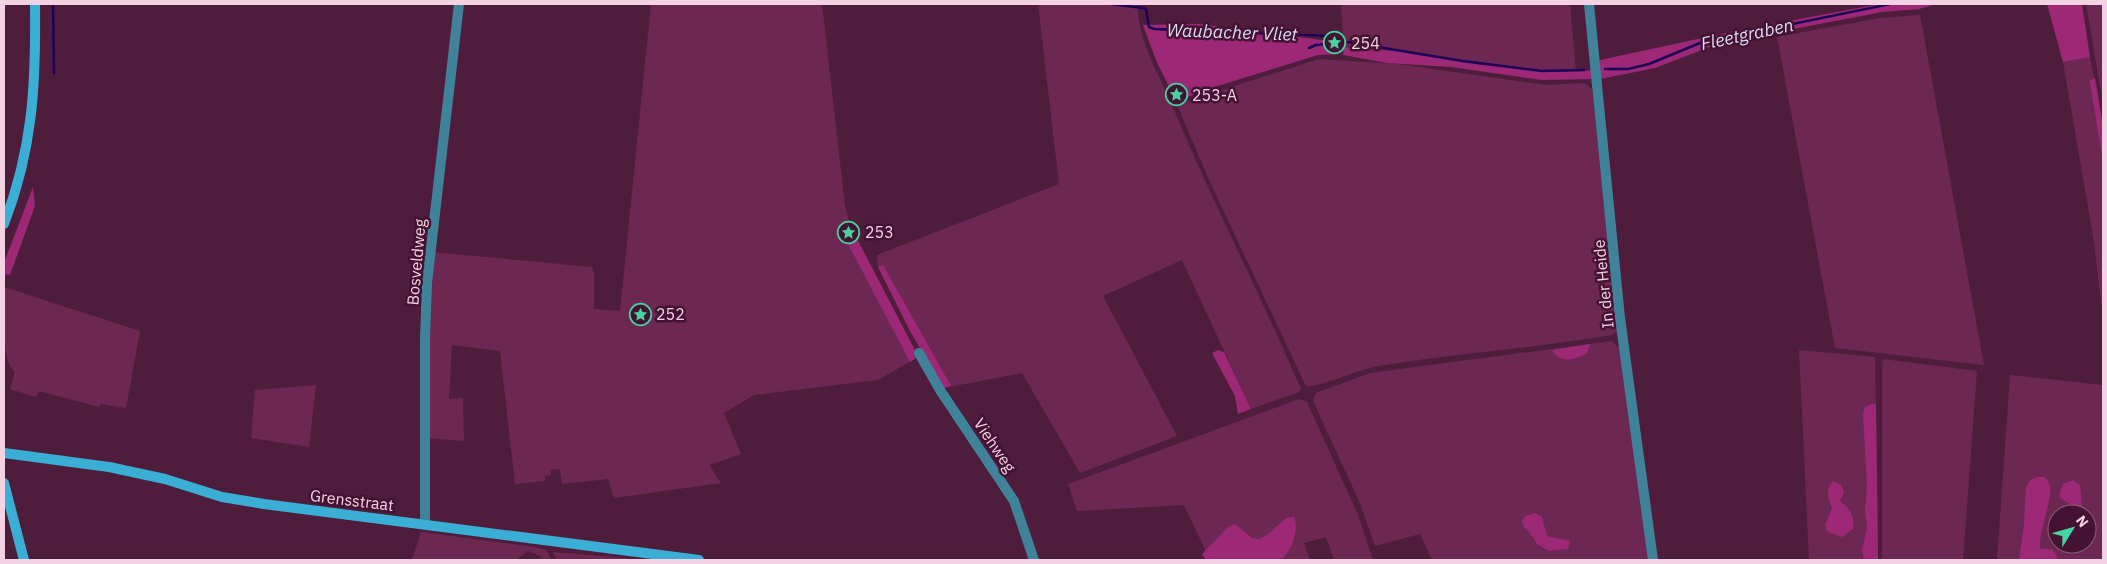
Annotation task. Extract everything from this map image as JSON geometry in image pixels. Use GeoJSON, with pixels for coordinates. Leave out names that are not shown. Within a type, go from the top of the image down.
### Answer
{"type":"FeatureCollection","features":[{"type":"Feature","properties":{"kind":"main road"},"geometry":{"type":"LineString","coordinates":[[4,224],[17,188],[30,130],[35,57],[34,4]]}},
{"type":"Feature","properties":{"kind":"main road","name":"Grensstraat"},"geometry":{"type":"LineString","coordinates":[[4,453],[110,467],[165,479],[222,497],[264,504],[699,560]]}},
{"type":"Feature","properties":{"kind":"main road"},"geometry":{"type":"LineString","coordinates":[[4,483],[24,560]]}},
{"type":"Feature","properties":{"kind":"street","name":"Bosveldweg"},"geometry":{"type":"LineString","coordinates":[[425,524],[425,338],[427,283],[459,4]]}},
{"type":"Feature","properties":{"kind":"street","name":"In der Heide"},"geometry":{"type":"LineString","coordinates":[[1589,4],[1620,318],[1653,560]]}},
{"type":"Feature","properties":{"kind":"street","name":"Viehweg"},"geometry":{"type":"LineString","coordinates":[[919,353],[940,390],[1014,501],[1034,560]]}},
{"type":"Feature","properties":{"kind":"shaded area"},"geometry":{"type":"Polygon","coordinates":[[[651,4],[822,4],[845,206],[852,231],[873,269],[916,358],[878,380],[754,395],[724,413],[741,454],[709,465],[721,483],[614,498],[608,479],[562,484],[560,469],[551,470],[551,475],[545,476],[545,481],[515,484],[500,351],[452,345],[449,399],[463,398],[464,441],[427,438],[432,252],[592,267],[594,273],[594,309],[620,311],[651,4]]]}},
{"type":"Feature","properties":{"kind":"shaded area"},"geometry":{"type":"Polygon","coordinates":[[[1038,4],[1137,4],[1142,33],[1151,58],[1301,389],[1299,392],[1251,409],[1182,260],[1103,296],[1177,436],[1080,473],[1022,373],[944,388],[910,331],[878,267],[877,255],[1059,184],[1038,4]]]}},
{"type":"Feature","properties":{"kind":"shaded area"},"geometry":{"type":"Polygon","coordinates":[[[1341,4],[1570,4],[1576,72],[1555,73],[1407,51],[1362,51],[1344,47],[1341,4]]]}},
{"type":"Feature","properties":{"kind":"shaded area"},"geometry":{"type":"Polygon","coordinates":[[[1880,4],[1936,4],[1919,9],[1882,12],[1720,43],[1655,68],[1600,79],[1600,60],[1735,31],[1880,4]]]}},
{"type":"Feature","properties":{"kind":"shaded area"},"geometry":{"type":"Polygon","coordinates":[[[2047,4],[2082,4],[2090,57],[2063,62],[2047,4]]]}},
{"type":"Feature","properties":{"kind":"shaded area"},"geometry":{"type":"Polygon","coordinates":[[[2086,4],[2103,4],[2103,103],[2086,4]]]}},
{"type":"Feature","properties":{"kind":"shaded area"},"geometry":{"type":"Polygon","coordinates":[[[1920,15],[1984,365],[1835,348],[1777,37],[1880,18],[1920,15]]]}},
{"type":"Feature","properties":{"kind":"shaded area"},"geometry":{"type":"Polygon","coordinates":[[[1200,24],[1337,42],[1338,54],[1318,55],[1205,90],[1178,101],[1174,97],[1156,60],[1143,25],[1200,24]]]}},
{"type":"Feature","properties":{"kind":"shaded area"},"geometry":{"type":"Polygon","coordinates":[[[1344,47],[1361,50],[1409,52],[1501,67],[1570,72],[1593,70],[1593,79],[1542,80],[1451,67],[1387,63],[1343,55],[1344,47]]]}},
{"type":"Feature","properties":{"kind":"shaded area"},"geometry":{"type":"Polygon","coordinates":[[[2090,57],[2103,124],[2103,319],[2094,242],[2063,62],[2090,57]]]}},
{"type":"Feature","properties":{"kind":"shaded area"},"geometry":{"type":"Polygon","coordinates":[[[1319,59],[1398,64],[1546,85],[1584,83],[1592,89],[1617,331],[1612,335],[1583,340],[1378,366],[1319,384],[1306,386],[1209,180],[1178,107],[1185,102],[1319,59]]]}},
{"type":"Feature","properties":{"kind":"shaded area"},"geometry":{"type":"Polygon","coordinates":[[[2095,78],[2103,126],[2103,162],[2090,83],[2090,80],[2095,78]]]}},
{"type":"Feature","properties":{"kind":"shaded area"},"geometry":{"type":"Polygon","coordinates":[[[33,187],[35,206],[10,275],[4,274],[4,263],[33,187]]]}},
{"type":"Feature","properties":{"kind":"shaded area"},"geometry":{"type":"Polygon","coordinates":[[[854,233],[917,354],[916,358],[910,362],[846,240],[847,236],[854,233]]]}},
{"type":"Feature","properties":{"kind":"shaded area"},"geometry":{"type":"Polygon","coordinates":[[[883,265],[951,386],[944,388],[910,331],[878,267],[883,265]]]}},
{"type":"Feature","properties":{"kind":"shaded area"},"geometry":{"type":"Polygon","coordinates":[[[4,287],[140,331],[126,408],[101,404],[99,407],[39,391],[36,397],[10,389],[15,372],[10,365],[5,345],[4,287]]]}},
{"type":"Feature","properties":{"kind":"shaded area"},"geometry":{"type":"Polygon","coordinates":[[[1612,341],[1621,350],[1650,560],[1432,560],[1420,534],[1375,546],[1360,503],[1313,401],[1316,393],[1370,373],[1612,341]]]}},
{"type":"Feature","properties":{"kind":"shaded area"},"geometry":{"type":"Polygon","coordinates":[[[1590,344],[1587,353],[1573,359],[1563,359],[1552,350],[1590,344]]]}},
{"type":"Feature","properties":{"kind":"shaded area"},"geometry":{"type":"Polygon","coordinates":[[[1218,350],[1224,352],[1251,409],[1238,414],[1235,396],[1212,353],[1218,350]]]}},
{"type":"Feature","properties":{"kind":"shaded area"},"geometry":{"type":"Polygon","coordinates":[[[1799,350],[1875,357],[1878,560],[1809,560],[1799,350]]]}},
{"type":"Feature","properties":{"kind":"shaded area"},"geometry":{"type":"Polygon","coordinates":[[[1883,359],[1977,371],[1963,560],[1882,560],[1883,359]]]}},
{"type":"Feature","properties":{"kind":"shaded area"},"geometry":{"type":"Polygon","coordinates":[[[2010,375],[2103,385],[2103,560],[1997,560],[2010,375]]]}},
{"type":"Feature","properties":{"kind":"shaded area"},"geometry":{"type":"Polygon","coordinates":[[[316,385],[309,447],[251,438],[255,390],[316,385]]]}},
{"type":"Feature","properties":{"kind":"shaded area"},"geometry":{"type":"Polygon","coordinates":[[[1299,399],[1307,402],[1358,515],[1373,560],[1334,560],[1326,537],[1304,543],[1310,560],[1210,560],[1184,505],[1077,511],[1068,484],[1299,399]]]}},
{"type":"Feature","properties":{"kind":"shaded area"},"geometry":{"type":"Polygon","coordinates":[[[1871,404],[1876,404],[1878,560],[1864,560],[1862,550],[1867,528],[1865,510],[1867,486],[1863,415],[1864,408],[1871,404]]]}},
{"type":"Feature","properties":{"kind":"shaded area"},"geometry":{"type":"Polygon","coordinates":[[[2044,477],[2049,483],[2050,496],[2041,533],[2040,549],[2047,549],[2047,554],[2056,554],[2057,560],[2019,560],[2026,488],[2030,480],[2044,477]]]}},
{"type":"Feature","properties":{"kind":"shaded area"},"geometry":{"type":"Polygon","coordinates":[[[2073,480],[2080,485],[2082,504],[2070,504],[2060,498],[2063,484],[2073,480]]]}},
{"type":"Feature","properties":{"kind":"shaded area"},"geometry":{"type":"Polygon","coordinates":[[[1833,481],[1841,485],[1844,493],[1840,501],[1847,507],[1853,520],[1853,529],[1842,537],[1828,532],[1825,525],[1832,508],[1828,498],[1828,491],[1833,481]]]}},
{"type":"Feature","properties":{"kind":"shaded area"},"geometry":{"type":"Polygon","coordinates":[[[1535,513],[1542,517],[1547,536],[1570,541],[1568,549],[1549,551],[1537,544],[1524,527],[1522,521],[1525,516],[1535,513]]]}},
{"type":"Feature","properties":{"kind":"shaded area"},"geometry":{"type":"Polygon","coordinates":[[[1294,517],[1296,528],[1294,540],[1281,560],[1206,560],[1202,554],[1228,527],[1235,524],[1252,538],[1259,539],[1266,536],[1286,518],[1294,517]]]}},
{"type":"Feature","properties":{"kind":"shaded area"},"geometry":{"type":"Polygon","coordinates":[[[421,532],[535,547],[547,550],[551,560],[540,560],[541,556],[528,551],[516,560],[412,560],[421,532]]]}},
{"type":"Feature","properties":{"kind":"shaded area"},"geometry":{"type":"Polygon","coordinates":[[[553,552],[625,558],[627,560],[557,560],[553,552]]]}},
{"type":"Feature","properties":{"kind":"waterway"},"geometry":{"type":"LineString","coordinates":[[53,4],[54,73]]}},
{"type":"Feature","properties":{"kind":"waterway","name":"Waubacher Vliet"},"geometry":{"type":"LineString","coordinates":[[1111,4],[1146,9],[1149,27],[1154,29],[1328,36],[1334,43]]}},
{"type":"Feature","properties":{"kind":"waterway","name":"Fleetgraben"},"geometry":{"type":"LineString","coordinates":[[1605,69],[1628,69],[1649,64],[1700,43],[1890,4]]}},
{"type":"Feature","properties":{"kind":"waterway","name":"Fleetgraben"},"geometry":{"type":"LineString","coordinates":[[1348,42],[1462,61],[1542,71],[1584,70]]}},
{"type":"Feature","properties":{"kind":"waterway","name":"Fleetgraben"},"geometry":{"type":"LineString","coordinates":[[1309,48],[1316,45],[1334,43]]}},
{"type":"Feature","properties":{"kind":"place","name":"254"},"geometry":{"type":"Point","coordinates":[1335,43]}},
{"type":"Feature","properties":{"kind":"place","name":"253-A"},"geometry":{"type":"Point","coordinates":[1176,95]}},
{"type":"Feature","properties":{"kind":"place","name":"253"},"geometry":{"type":"Point","coordinates":[849,232]}},
{"type":"Feature","properties":{"kind":"place","name":"252"},"geometry":{"type":"Point","coordinates":[640,314]}}]}
